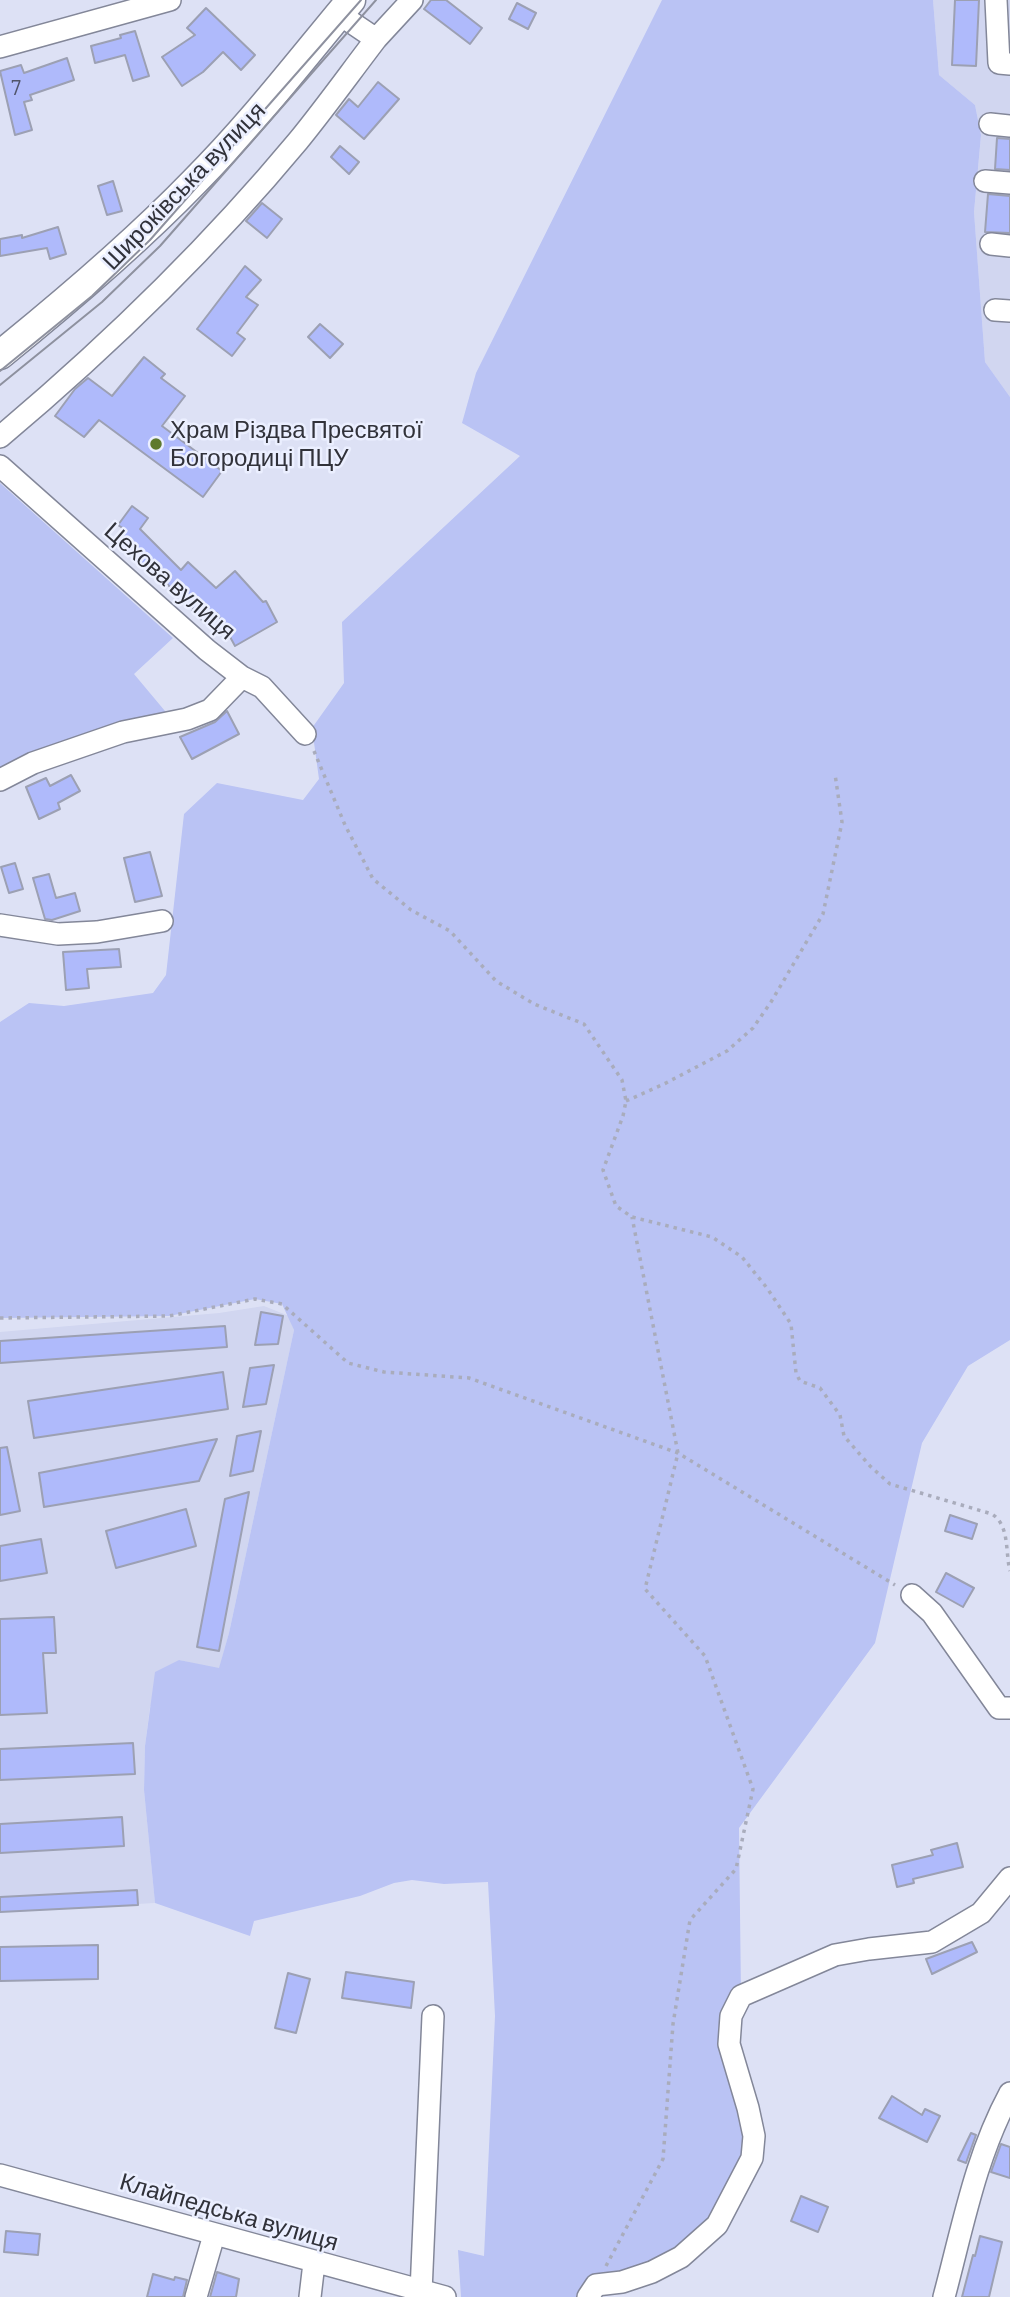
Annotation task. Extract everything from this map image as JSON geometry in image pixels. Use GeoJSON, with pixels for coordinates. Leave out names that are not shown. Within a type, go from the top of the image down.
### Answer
{"type":"FeatureCollection","features":[{"type":"Feature","properties":{"kind":"main road","name":"Широківська вулиця"},"geometry":{"type":"LineString","coordinates":[[0,355],[93,278],[196,180],[254,117],[345,7]]}},
{"type":"Feature","properties":{"kind":"street"},"geometry":{"type":"LineString","coordinates":[[0,47],[170,0]]}},
{"type":"Feature","properties":{"kind":"street"},"geometry":{"type":"LineString","coordinates":[[0,437],[52,394],[161,290],[298,141],[376,39],[412,0]]}},
{"type":"Feature","properties":{"kind":"street"},"geometry":{"type":"LineString","coordinates":[[1001,2],[999,63],[1010,64]]}},
{"type":"Feature","properties":{"kind":"street"},"geometry":{"type":"LineString","coordinates":[[345,7],[376,39]]}},
{"type":"Feature","properties":{"kind":"street"},"geometry":{"type":"LineString","coordinates":[[985,181],[1010,183]]}},
{"type":"Feature","properties":{"kind":"street","name":"Цехова вулиця"},"geometry":{"type":"LineString","coordinates":[[0,466],[207,650],[242,677],[262,687],[305,734]]}},
{"type":"Feature","properties":{"kind":"street"},"geometry":{"type":"LineString","coordinates":[[0,780],[33,763],[123,732],[187,719],[210,710],[242,677]]}},
{"type":"Feature","properties":{"kind":"street"},"geometry":{"type":"LineString","coordinates":[[0,925],[58,934],[97,932],[162,920]]}},
{"type":"Feature","properties":{"kind":"street"},"geometry":{"type":"LineString","coordinates":[[912,1595],[932,1613],[999,1708],[1010,1708]]}},
{"type":"Feature","properties":{"kind":"street"},"geometry":{"type":"LineString","coordinates":[[592,2291],[652,2272],[681,2257],[717,2225],[752,2158],[754,2136],[729,2044],[730,2016],[741,1997],[835,1955],[932,1942],[981,1913],[1010,1878]]}},
{"type":"Feature","properties":{"kind":"street"},"geometry":{"type":"LineString","coordinates":[[421,2291],[433,2016]]}},
{"type":"Feature","properties":{"kind":"street"},"geometry":{"type":"LineString","coordinates":[[944,2297],[972,2182],[1010,2093]]}},
{"type":"Feature","properties":{"kind":"street","name":"Клайпедська вулиця"},"geometry":{"type":"LineString","coordinates":[[0,2175],[445,2297]]}},
{"type":"Feature","properties":{"kind":"street"},"geometry":{"type":"LineString","coordinates":[[196,2297],[214,2235]]}},
{"type":"Feature","properties":{"kind":"street"},"geometry":{"type":"LineString","coordinates":[[310,2297],[314,2263]]}},
{"type":"Feature","properties":{"kind":"path"},"geometry":{"type":"LineString","coordinates":[[305,734],[345,825],[373,878],[411,910],[450,932],[496,981],[534,1004],[584,1024],[622,1080],[626,1101],[623,1116],[603,1170],[616,1206],[632,1217],[712,1237],[742,1257],[791,1324],[796,1373],[800,1381],[820,1388],[841,1415],[844,1436],[890,1484],[1001,1519],[1010,1571]]}},
{"type":"Feature","properties":{"kind":"path"},"geometry":{"type":"LineString","coordinates":[[626,1101],[727,1051],[753,1028],[771,1002],[823,914],[842,822],[835,774]]}},
{"type":"Feature","properties":{"kind":"path"},"geometry":{"type":"LineString","coordinates":[[592,2291],[663,2159],[673,2024],[690,1920],[736,1869],[753,1789],[705,1656],[645,1589],[678,1453],[632,1217]]}},
{"type":"Feature","properties":{"kind":"path"},"geometry":{"type":"LineString","coordinates":[[0,1318],[169,1316],[255,1299],[282,1304],[348,1363],[384,1373],[469,1378],[678,1453],[912,1595]]}},
{"type":"Feature","properties":{"kind":"shaded area"},"geometry":{"type":"Polygon","coordinates":[[[662,0],[933,0],[939,75],[975,105],[981,135],[974,212],[985,362],[1010,397],[1010,1340],[968,1366],[922,1443],[875,1643],[739,1828],[741,1996],[731,2016],[754,2136],[717,2225],[681,2257],[588,2297],[461,2297],[458,2250],[484,2256],[495,2016],[488,1882],[444,1884],[412,1880],[394,1883],[360,1896],[254,1921],[250,1936],[155,1903],[144,1790],[145,1746],[155,1672],[179,1660],[219,1668],[229,1633],[294,1330],[282,1304],[255,1299],[169,1316],[0,1318],[0,1022],[29,1003],[64,1006],[153,993],[166,975],[184,814],[217,783],[303,800],[319,779],[312,728],[344,683],[342,622],[520,456],[462,423],[476,373],[662,0]]]}},
{"type":"Feature","properties":{"kind":"shaded area"},"geometry":{"type":"Polygon","coordinates":[[[933,0],[1010,0],[1010,397],[985,362],[974,212],[981,135],[975,105],[939,75],[933,0]]]}},
{"type":"Feature","properties":{"kind":"shaded area"},"geometry":{"type":"Polygon","coordinates":[[[0,483],[173,638],[134,674],[170,717],[0,771],[0,483]]]}},
{"type":"Feature","properties":{"kind":"shaded area"},"geometry":{"type":"Polygon","coordinates":[[[264,1306],[289,1316],[294,1330],[219,1669],[179,1660],[150,1707],[145,1746],[144,1790],[155,1903],[0,1912],[0,1332],[219,1313],[264,1306]]]}},
{"type":"Feature","properties":{"kind":"building"},"geometry":{"type":"Polygon","coordinates":[[[431,0],[446,0],[482,28],[470,44],[424,9],[431,0]]]}},
{"type":"Feature","properties":{"kind":"building"},"geometry":{"type":"Polygon","coordinates":[[[955,0],[979,0],[976,66],[952,65],[955,0]]]}},
{"type":"Feature","properties":{"kind":"building"},"geometry":{"type":"Polygon","coordinates":[[[517,3],[536,13],[528,29],[509,19],[517,3]]]}},
{"type":"Feature","properties":{"kind":"building"},"geometry":{"type":"Polygon","coordinates":[[[206,8],[255,55],[241,70],[223,52],[203,72],[182,86],[162,57],[195,35],[187,28],[206,8]]]}},
{"type":"Feature","properties":{"kind":"building"},"geometry":{"type":"Polygon","coordinates":[[[135,31],[149,76],[133,81],[125,55],[95,63],[91,46],[121,38],[120,35],[135,31]]]}},
{"type":"Feature","properties":{"kind":"building"},"geometry":{"type":"Polygon","coordinates":[[[67,58],[74,80],[30,95],[32,100],[24,102],[32,130],[15,135],[0,71],[21,65],[24,73],[67,58]]]}},
{"type":"Feature","properties":{"kind":"building"},"geometry":{"type":"Polygon","coordinates":[[[378,82],[399,99],[364,139],[336,115],[349,99],[358,107],[378,82]]]}},
{"type":"Feature","properties":{"kind":"building"},"geometry":{"type":"Polygon","coordinates":[[[997,138],[1010,139],[1010,170],[995,169],[997,138]]]}},
{"type":"Feature","properties":{"kind":"building"},"geometry":{"type":"Polygon","coordinates":[[[340,146],[359,162],[349,174],[331,157],[340,146]]]}},
{"type":"Feature","properties":{"kind":"building"},"geometry":{"type":"Polygon","coordinates":[[[113,181],[122,211],[107,215],[98,186],[113,181]]]}},
{"type":"Feature","properties":{"kind":"building"},"geometry":{"type":"Polygon","coordinates":[[[988,194],[1010,196],[1010,233],[985,232],[988,194]]]}},
{"type":"Feature","properties":{"kind":"building"},"geometry":{"type":"Polygon","coordinates":[[[262,203],[282,219],[267,238],[246,221],[262,203]]]}},
{"type":"Feature","properties":{"kind":"building"},"geometry":{"type":"Polygon","coordinates":[[[58,227],[66,254],[50,259],[47,248],[0,256],[0,239],[22,235],[22,238],[58,227]]]}},
{"type":"Feature","properties":{"kind":"building"},"geometry":{"type":"Polygon","coordinates":[[[245,266],[261,280],[246,297],[258,305],[237,333],[245,339],[232,356],[197,329],[245,266]]]}},
{"type":"Feature","properties":{"kind":"building"},"geometry":{"type":"Polygon","coordinates":[[[320,324],[343,344],[330,358],[308,337],[320,324]]]}},
{"type":"Feature","properties":{"kind":"building"},"geometry":{"type":"Polygon","coordinates":[[[144,357],[165,374],[161,378],[185,396],[162,426],[222,471],[203,497],[99,420],[84,437],[55,416],[75,389],[88,378],[112,396],[144,357]]]}},
{"type":"Feature","properties":{"kind":"building"},"geometry":{"type":"Polygon","coordinates":[[[132,506],[148,518],[140,529],[181,570],[188,562],[216,588],[235,571],[263,602],[266,601],[277,622],[235,646],[217,613],[206,624],[192,611],[194,609],[154,572],[115,541],[124,529],[118,525],[132,506]]]}},
{"type":"Feature","properties":{"kind":"building"},"geometry":{"type":"Polygon","coordinates":[[[227,711],[239,734],[192,759],[180,737],[215,722],[227,711]]]}},
{"type":"Feature","properties":{"kind":"building"},"geometry":{"type":"Polygon","coordinates":[[[71,775],[80,791],[58,803],[60,809],[39,819],[26,787],[46,778],[50,786],[71,775]]]}},
{"type":"Feature","properties":{"kind":"building"},"geometry":{"type":"Polygon","coordinates":[[[150,852],[162,896],[135,902],[124,858],[150,852]]]}},
{"type":"Feature","properties":{"kind":"building"},"geometry":{"type":"Polygon","coordinates":[[[15,863],[23,889],[9,893],[1,867],[15,863]]]}},
{"type":"Feature","properties":{"kind":"building"},"geometry":{"type":"Polygon","coordinates":[[[49,874],[56,898],[75,893],[80,911],[52,920],[45,919],[33,878],[49,874]]]}},
{"type":"Feature","properties":{"kind":"building"},"geometry":{"type":"Polygon","coordinates":[[[119,949],[121,967],[87,969],[89,988],[66,990],[63,952],[119,949]]]}},
{"type":"Feature","properties":{"kind":"building"},"geometry":{"type":"Polygon","coordinates":[[[261,1312],[283,1316],[278,1344],[255,1345],[261,1312]]]}},
{"type":"Feature","properties":{"kind":"building"},"geometry":{"type":"Polygon","coordinates":[[[225,1326],[227,1347],[0,1363],[0,1341],[225,1326]]]}},
{"type":"Feature","properties":{"kind":"building"},"geometry":{"type":"Polygon","coordinates":[[[274,1365],[266,1404],[243,1407],[250,1368],[274,1365]]]}},
{"type":"Feature","properties":{"kind":"building"},"geometry":{"type":"Polygon","coordinates":[[[223,1372],[228,1409],[34,1438],[28,1401],[223,1372]]]}},
{"type":"Feature","properties":{"kind":"building"},"geometry":{"type":"Polygon","coordinates":[[[261,1431],[253,1471],[230,1476],[237,1436],[261,1431]]]}},
{"type":"Feature","properties":{"kind":"building"},"geometry":{"type":"Polygon","coordinates":[[[217,1439],[199,1481],[44,1507],[39,1473],[217,1439]]]}},
{"type":"Feature","properties":{"kind":"building"},"geometry":{"type":"Polygon","coordinates":[[[7,1447],[20,1511],[0,1515],[0,1448],[7,1447]]]}},
{"type":"Feature","properties":{"kind":"building"},"geometry":{"type":"Polygon","coordinates":[[[249,1492],[219,1651],[197,1647],[225,1499],[249,1492]]]}},
{"type":"Feature","properties":{"kind":"building"},"geometry":{"type":"Polygon","coordinates":[[[186,1509],[196,1546],[116,1568],[106,1531],[186,1509]]]}},
{"type":"Feature","properties":{"kind":"building"},"geometry":{"type":"Polygon","coordinates":[[[950,1515],[977,1524],[972,1539],[945,1531],[950,1515]]]}},
{"type":"Feature","properties":{"kind":"building"},"geometry":{"type":"Polygon","coordinates":[[[41,1539],[47,1573],[0,1581],[0,1546],[41,1539]]]}},
{"type":"Feature","properties":{"kind":"building"},"geometry":{"type":"Polygon","coordinates":[[[946,1573],[974,1588],[963,1607],[936,1592],[946,1573]]]}},
{"type":"Feature","properties":{"kind":"building"},"geometry":{"type":"Polygon","coordinates":[[[54,1617],[56,1653],[43,1653],[47,1713],[0,1715],[0,1619],[54,1617]]]}},
{"type":"Feature","properties":{"kind":"building"},"geometry":{"type":"Polygon","coordinates":[[[133,1743],[135,1774],[0,1780],[0,1749],[133,1743]]]}},
{"type":"Feature","properties":{"kind":"building"},"geometry":{"type":"Polygon","coordinates":[[[122,1817],[124,1846],[0,1853],[0,1824],[122,1817]]]}},
{"type":"Feature","properties":{"kind":"building"},"geometry":{"type":"Polygon","coordinates":[[[957,1843],[963,1867],[913,1879],[914,1883],[897,1887],[892,1865],[933,1855],[931,1850],[957,1843]]]}},
{"type":"Feature","properties":{"kind":"building"},"geometry":{"type":"Polygon","coordinates":[[[137,1890],[138,1905],[0,1912],[0,1897],[137,1890]]]}},
{"type":"Feature","properties":{"kind":"building"},"geometry":{"type":"Polygon","coordinates":[[[972,1942],[977,1952],[932,1974],[926,1959],[972,1942]]]}},
{"type":"Feature","properties":{"kind":"building"},"geometry":{"type":"Polygon","coordinates":[[[98,1945],[98,1979],[0,1981],[0,1947],[98,1945]]]}},
{"type":"Feature","properties":{"kind":"building"},"geometry":{"type":"Polygon","coordinates":[[[346,1972],[414,1982],[411,2008],[342,1998],[346,1972]]]}},
{"type":"Feature","properties":{"kind":"building"},"geometry":{"type":"Polygon","coordinates":[[[288,1973],[310,1979],[296,2033],[275,2028],[288,1973]]]}},
{"type":"Feature","properties":{"kind":"building"},"geometry":{"type":"Polygon","coordinates":[[[892,2096],[922,2115],[925,2109],[940,2116],[927,2142],[879,2118],[892,2096]]]}},
{"type":"Feature","properties":{"kind":"building"},"geometry":{"type":"Polygon","coordinates":[[[971,2133],[976,2135],[966,2163],[958,2160],[971,2133]]]}},
{"type":"Feature","properties":{"kind":"building"},"geometry":{"type":"Polygon","coordinates":[[[1001,2144],[1010,2147],[1010,2178],[991,2172],[1001,2144]]]}},
{"type":"Feature","properties":{"kind":"building"},"geometry":{"type":"Polygon","coordinates":[[[801,2196],[828,2207],[818,2232],[791,2221],[801,2196]]]}},
{"type":"Feature","properties":{"kind":"building"},"geometry":{"type":"Polygon","coordinates":[[[6,2231],[40,2234],[38,2255],[4,2252],[6,2231]]]}},
{"type":"Feature","properties":{"kind":"building"},"geometry":{"type":"Polygon","coordinates":[[[980,2236],[1002,2242],[989,2297],[962,2297],[973,2255],[975,2256],[980,2236]]]}},
{"type":"Feature","properties":{"kind":"building"},"geometry":{"type":"Polygon","coordinates":[[[217,2272],[239,2279],[236,2297],[210,2297],[217,2272]]]}},
{"type":"Feature","properties":{"kind":"building"},"geometry":{"type":"Polygon","coordinates":[[[153,2274],[174,2280],[175,2277],[187,2280],[183,2297],[147,2297],[153,2274]]]}},
{"type":"Feature","properties":{"kind":"tram line"},"geometry":{"type":"LineString","coordinates":[[0,371],[92,296],[150,240],[361,0]]}},
{"type":"Feature","properties":{"kind":"tram line"},"geometry":{"type":"LineString","coordinates":[[0,385],[102,302],[160,246],[376,0]]}},
{"type":"Feature","properties":{"kind":"place","name":"Храм Різдва Пресвятої Богородиці ПЦУ"},"geometry":{"type":"Point","coordinates":[156,444]}}]}
